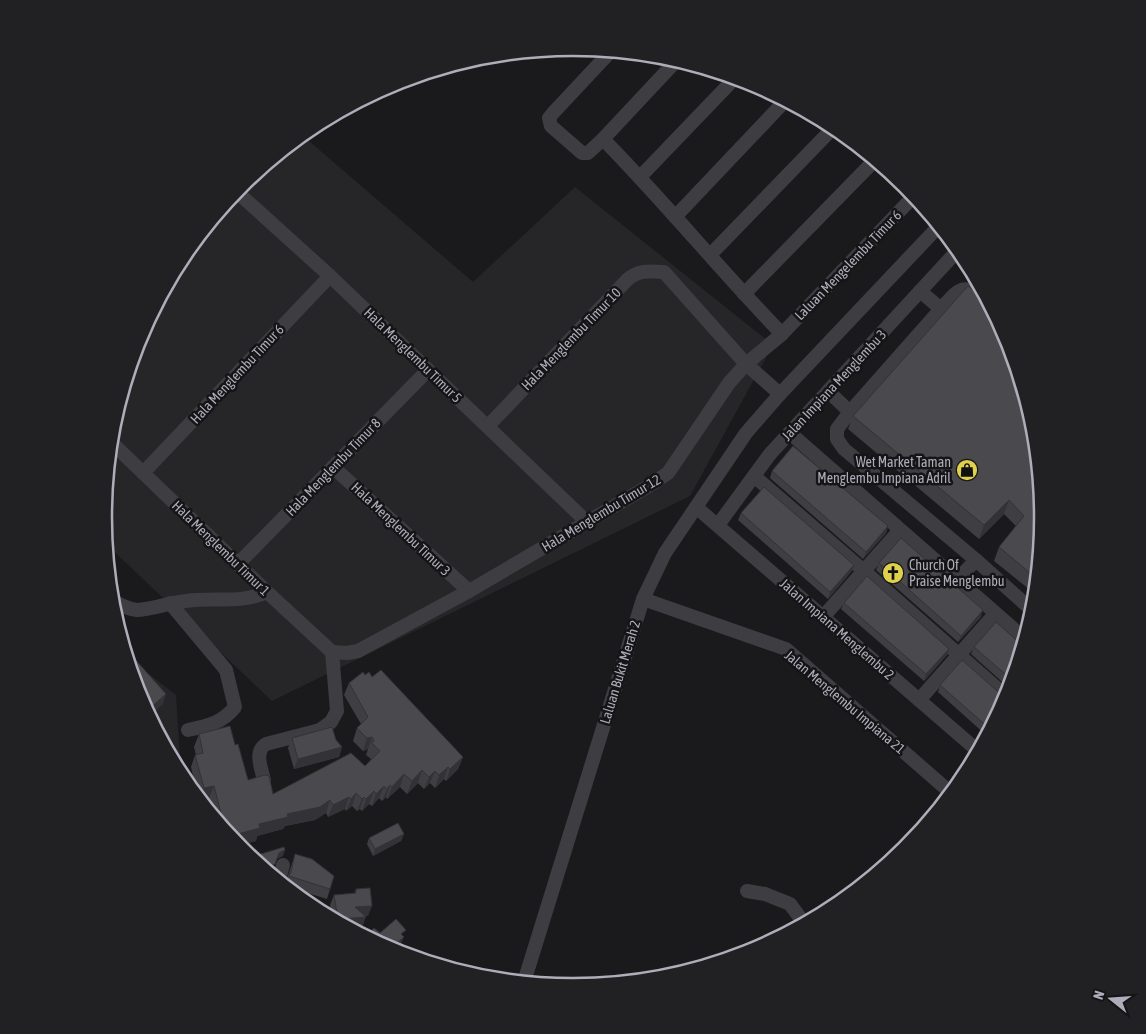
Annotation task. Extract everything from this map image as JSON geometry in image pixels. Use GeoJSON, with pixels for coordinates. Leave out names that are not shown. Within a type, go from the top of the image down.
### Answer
{"type":"FeatureCollection","features":[{"type":"Feature","properties":{"kind":"street"},"geometry":{"type":"LineString","coordinates":[[605,57],[549,118],[551,126],[582,153],[588,153],[603,139],[671,67]]}},
{"type":"Feature","properties":{"kind":"street"},"geometry":{"type":"LineString","coordinates":[[640,177],[729,84]]}},
{"type":"Feature","properties":{"kind":"street"},"geometry":{"type":"LineString","coordinates":[[674,217],[780,106]]}},
{"type":"Feature","properties":{"kind":"street"},"geometry":{"type":"LineString","coordinates":[[710,255],[828,133]]}},
{"type":"Feature","properties":{"kind":"street"},"geometry":{"type":"LineString","coordinates":[[603,139],[640,177],[674,217],[782,334]]}},
{"type":"Feature","properties":{"kind":"street"},"geometry":{"type":"LineString","coordinates":[[744,294],[870,165]]}},
{"type":"Feature","properties":{"kind":"street","name":"Hala Menglembu Timur 5"},"geometry":{"type":"LineString","coordinates":[[242,196],[330,276],[587,522]]}},
{"type":"Feature","properties":{"kind":"street","name":"Laluan Mengelembu Timur 6"},"geometry":{"type":"LineString","coordinates":[[746,364],[782,334],[909,202]]}},
{"type":"Feature","properties":{"kind":"street","name":"Laluan Bukit Merah 2"},"geometry":{"type":"LineString","coordinates":[[526,975],[643,599],[665,553],[746,433],[780,394],[934,231]]}},
{"type":"Feature","properties":{"kind":"street","name":"Jalan Impiana Menglembu 3"},"geometry":{"type":"LineString","coordinates":[[718,525],[770,454],[952,256]]}},
{"type":"Feature","properties":{"kind":"street","name":"Hala Menglembu Timur 10"},"geometry":{"type":"LineString","coordinates":[[488,426],[627,280],[634,274],[647,270],[664,272],[746,364]]}},
{"type":"Feature","properties":{"kind":"street","name":"Hala Menglembu Timur 6"},"geometry":{"type":"LineString","coordinates":[[143,472],[330,276]]}},
{"type":"Feature","properties":{"kind":"street"},"geometry":{"type":"LineString","coordinates":[[974,291],[966,288],[955,293],[850,412],[837,429],[838,439],[844,449],[1025,604]]}},
{"type":"Feature","properties":{"kind":"street"},"geometry":{"type":"LineString","coordinates":[[920,291],[941,309]]}},
{"type":"Feature","properties":{"kind":"street"},"geometry":{"type":"LineString","coordinates":[[746,364],[780,394]]}},
{"type":"Feature","properties":{"kind":"street","name":"Hala Menglembu Timur 12"},"geometry":{"type":"LineString","coordinates":[[332,652],[347,653],[358,651],[469,591],[647,487],[668,472],[729,383],[746,364]]}},
{"type":"Feature","properties":{"kind":"street","name":"Hala Menglembu Timur 8"},"geometry":{"type":"LineString","coordinates":[[238,564],[428,370]]}},
{"type":"Feature","properties":{"kind":"street"},"geometry":{"type":"LineString","coordinates":[[828,391],[850,412]]}},
{"type":"Feature","properties":{"kind":"street"},"geometry":{"type":"LineString","coordinates":[[790,433],[1019,634]]}},
{"type":"Feature","properties":{"kind":"street","name":"Hala Menglembu Timur 1"},"geometry":{"type":"LineString","coordinates":[[117,448],[332,652]]}},
{"type":"Feature","properties":{"kind":"street","name":"Hala Menglembu Timur 3"},"geometry":{"type":"LineString","coordinates":[[333,467],[469,591]]}},
{"type":"Feature","properties":{"kind":"street"},"geometry":{"type":"LineString","coordinates":[[754,476],[1000,690]]}},
{"type":"Feature","properties":{"kind":"street","name":"Jalan Impiana Menglembu 2"},"geometry":{"type":"LineString","coordinates":[[696,507],[972,746]]}},
{"type":"Feature","properties":{"kind":"street"},"geometry":{"type":"LineString","coordinates":[[824,617],[900,530]]}},
{"type":"Feature","properties":{"kind":"street"},"geometry":{"type":"LineString","coordinates":[[956,580],[976,560]]}},
{"type":"Feature","properties":{"kind":"street"},"geometry":{"type":"LineString","coordinates":[[121,605],[138,610],[196,600],[256,597],[267,592]]}},
{"type":"Feature","properties":{"kind":"street","name":"Jalan Menglembu Impiana 21"},"geometry":{"type":"LineString","coordinates":[[643,599],[786,649],[945,788]]}},
{"type":"Feature","properties":{"kind":"street"},"geometry":{"type":"LineString","coordinates":[[170,603],[226,670],[235,707],[227,717],[214,723],[188,730]]}},
{"type":"Feature","properties":{"kind":"street"},"geometry":{"type":"LineString","coordinates":[[920,700],[995,614]]}},
{"type":"Feature","properties":{"kind":"street"},"geometry":{"type":"LineString","coordinates":[[264,780],[259,755],[261,747],[320,730],[332,722],[337,711],[332,652]]}},
{"type":"Feature","properties":{"kind":"street"},"geometry":{"type":"LineString","coordinates":[[281,873],[283,865]]}},
{"type":"Feature","properties":{"kind":"street"},"geometry":{"type":"LineString","coordinates":[[747,892],[766,894],[790,904],[800,918]]}},
{"type":"Feature","properties":{"kind":"shaded area"},"geometry":{"type":"Polygon","coordinates":[[[308,140],[473,282],[575,187],[773,345],[690,496],[272,701],[113,551],[113,487],[121,427],[128,398],[147,341],[160,313],[190,261],[207,237],[247,191],[293,151],[308,140]]]}},
{"type":"Feature","properties":{"kind":"shaded area"},"geometry":{"type":"Polygon","coordinates":[[[137,665],[176,695],[180,757],[160,721],[137,665]]]}},
{"type":"Feature","properties":{"kind":"building","name":"Wet Market Taman Menglembu Impiana Adril"},"geometry":{"type":"Polygon","coordinates":[[[968,286],[974,291],[999,341],[1018,398],[1025,427],[1033,487],[1034,517],[1030,573],[999,547],[1024,516],[1009,500],[984,525],[853,416],[968,286]]]}},
{"type":"Feature","properties":{"kind":"building"},"geometry":{"type":"Polygon","coordinates":[[[793,446],[888,526],[866,552],[772,471],[793,446]]]}},
{"type":"Feature","properties":{"kind":"building"},"geometry":{"type":"Polygon","coordinates":[[[764,487],[854,565],[830,592],[741,513],[764,487]]]}},
{"type":"Feature","properties":{"kind":"building"},"geometry":{"type":"Polygon","coordinates":[[[901,538],[983,610],[961,636],[879,563],[901,538]]]}},
{"type":"Feature","properties":{"kind":"building"},"geometry":{"type":"Polygon","coordinates":[[[867,576],[949,649],[926,674],[844,603],[867,576]]]}},
{"type":"Feature","properties":{"kind":"building"},"geometry":{"type":"Polygon","coordinates":[[[996,622],[1017,640],[1006,674],[974,647],[996,622]]]}},
{"type":"Feature","properties":{"kind":"building"},"geometry":{"type":"Polygon","coordinates":[[[135,660],[166,694],[153,706],[135,660]]]}},
{"type":"Feature","properties":{"kind":"building"},"geometry":{"type":"Polygon","coordinates":[[[962,660],[999,693],[984,724],[940,685],[962,660]]]}},
{"type":"Feature","properties":{"kind":"building"},"geometry":{"type":"Polygon","coordinates":[[[381,670],[463,757],[450,769],[448,767],[439,775],[435,771],[429,777],[422,770],[412,781],[404,774],[392,787],[390,785],[387,789],[384,786],[376,794],[374,791],[366,799],[364,797],[362,799],[356,793],[351,799],[349,797],[333,805],[330,800],[320,807],[287,814],[288,817],[259,824],[260,828],[239,834],[221,814],[214,786],[204,788],[195,755],[203,753],[199,734],[230,726],[235,745],[238,744],[248,780],[265,775],[269,776],[273,794],[351,753],[365,766],[380,751],[371,742],[374,741],[372,737],[367,738],[357,728],[368,717],[349,683],[363,672],[365,675],[369,672],[372,677],[381,670]]]}},
{"type":"Feature","properties":{"kind":"building"},"geometry":{"type":"Polygon","coordinates":[[[332,727],[336,740],[342,747],[298,759],[292,738],[332,727]]]}},
{"type":"Feature","properties":{"kind":"building"},"geometry":{"type":"Polygon","coordinates":[[[398,823],[404,834],[375,849],[369,838],[398,823]]]}},
{"type":"Feature","properties":{"kind":"building"},"geometry":{"type":"Polygon","coordinates":[[[284,847],[285,850],[279,853],[275,864],[272,865],[260,854],[284,847]]]}},
{"type":"Feature","properties":{"kind":"building"},"geometry":{"type":"Polygon","coordinates":[[[295,854],[312,859],[334,876],[330,889],[289,876],[295,854]]]}},
{"type":"Feature","properties":{"kind":"building"},"geometry":{"type":"Polygon","coordinates":[[[370,888],[372,906],[355,907],[366,917],[347,918],[337,912],[334,895],[356,893],[356,889],[370,888]]]}},
{"type":"Feature","properties":{"kind":"building"},"geometry":{"type":"Polygon","coordinates":[[[396,919],[406,930],[401,934],[404,937],[397,943],[371,931],[374,928],[380,933],[396,919]]]}},
{"type":"Feature","properties":{"kind":"place","name":"Wet Market Taman Menglembu Impiana Adril"},"geometry":{"type":"Point","coordinates":[967,470]}},
{"type":"Feature","properties":{"kind":"place","name":"Church Of Praise Menglembu"},"geometry":{"type":"Point","coordinates":[893,573]}}]}
